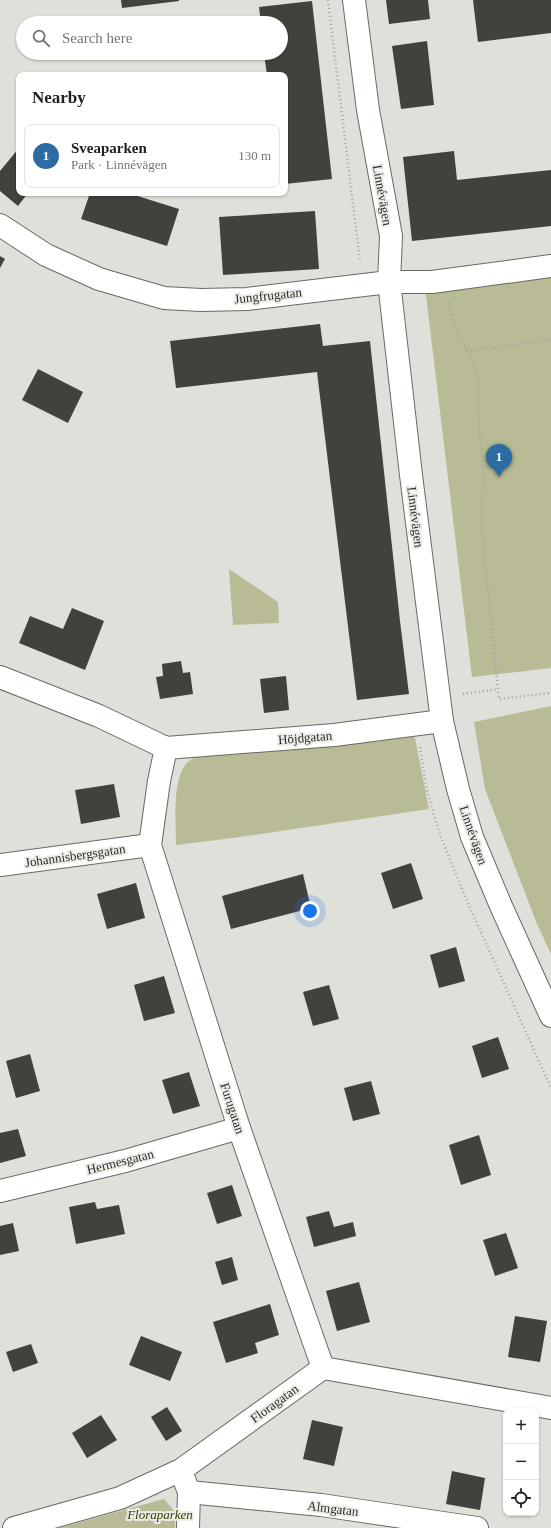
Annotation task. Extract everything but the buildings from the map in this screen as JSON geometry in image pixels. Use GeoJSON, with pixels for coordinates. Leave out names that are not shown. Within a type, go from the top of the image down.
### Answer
{"type":"FeatureCollection","features":[{"type":"Feature","properties":{"kind":"street","name":"Linnévägen"},"geometry":{"type":"LineString","coordinates":[[354,0],[368,110],[391,236],[389,282],[411,475],[442,721],[458,789],[472,838],[551,1016]]}},
{"type":"Feature","properties":{"kind":"street","name":"Jungfrugatan"},"geometry":{"type":"LineString","coordinates":[[0,225],[46,255],[99,279],[164,298],[201,300],[247,299],[389,282],[432,282],[551,266]]}},
{"type":"Feature","properties":{"kind":"street","name":"Höjdgatan"},"geometry":{"type":"LineString","coordinates":[[0,677],[99,716],[166,748],[334,735],[442,721]]}},
{"type":"Feature","properties":{"kind":"street"},"geometry":{"type":"LineString","coordinates":[[150,845],[159,782],[166,748]]}},
{"type":"Feature","properties":{"kind":"street","name":"Johannisbergsgatan"},"geometry":{"type":"LineString","coordinates":[[0,865],[150,845]]}},
{"type":"Feature","properties":{"kind":"street","name":"Furugatan"},"geometry":{"type":"LineString","coordinates":[[150,845],[239,1128],[323,1368]]}},
{"type":"Feature","properties":{"kind":"street","name":"Hermesgatan"},"geometry":{"type":"LineString","coordinates":[[0,1190],[124,1161],[239,1128]]}},
{"type":"Feature","properties":{"kind":"street"},"geometry":{"type":"LineString","coordinates":[[323,1368],[551,1408]]}},
{"type":"Feature","properties":{"kind":"street","name":"Floragatan"},"geometry":{"type":"LineString","coordinates":[[14,1528],[120,1498],[181,1470],[323,1368]]}},
{"type":"Feature","properties":{"kind":"street"},"geometry":{"type":"LineString","coordinates":[[181,1470],[189,1492],[188,1528]]}},
{"type":"Feature","properties":{"kind":"street","name":"Almgatan"},"geometry":{"type":"LineString","coordinates":[[189,1492],[321,1505],[477,1528]]}},
{"type":"Feature","properties":{"kind":"path"},"geometry":{"type":"LineString","coordinates":[[444,280],[452,320],[478,378],[479,429],[484,475],[481,510],[482,531],[499,699],[551,694]]}},
{"type":"Feature","properties":{"kind":"path"},"geometry":{"type":"LineString","coordinates":[[467,351],[551,340]]}},
{"type":"Feature","properties":{"kind":"green space"},"geometry":{"type":"Polygon","coordinates":[[[551,274],[551,668],[472,677],[425,287],[551,274]]]}},
{"type":"Feature","properties":{"kind":"green space"},"geometry":{"type":"Polygon","coordinates":[[[229,569],[278,602],[279,623],[233,625],[229,569]]]}},
{"type":"Feature","properties":{"kind":"green space"},"geometry":{"type":"Polygon","coordinates":[[[551,706],[551,954],[537,924],[485,789],[474,722],[551,706]]]}},
{"type":"Feature","properties":{"kind":"green space"},"geometry":{"type":"Polygon","coordinates":[[[412,735],[415,738],[429,809],[176,845],[175,814],[177,791],[182,771],[186,764],[193,758],[208,753],[412,735]]]}},
{"type":"Feature","properties":{"kind":"green space","name":"Floraparken"},"geometry":{"type":"Polygon","coordinates":[[[164,1499],[175,1512],[175,1528],[59,1528],[164,1499]]]}},
{"type":"Feature","properties":{"kind":"place","name":"Sveaparken"},"geometry":{"type":"Point","coordinates":[499,477]}}]}
